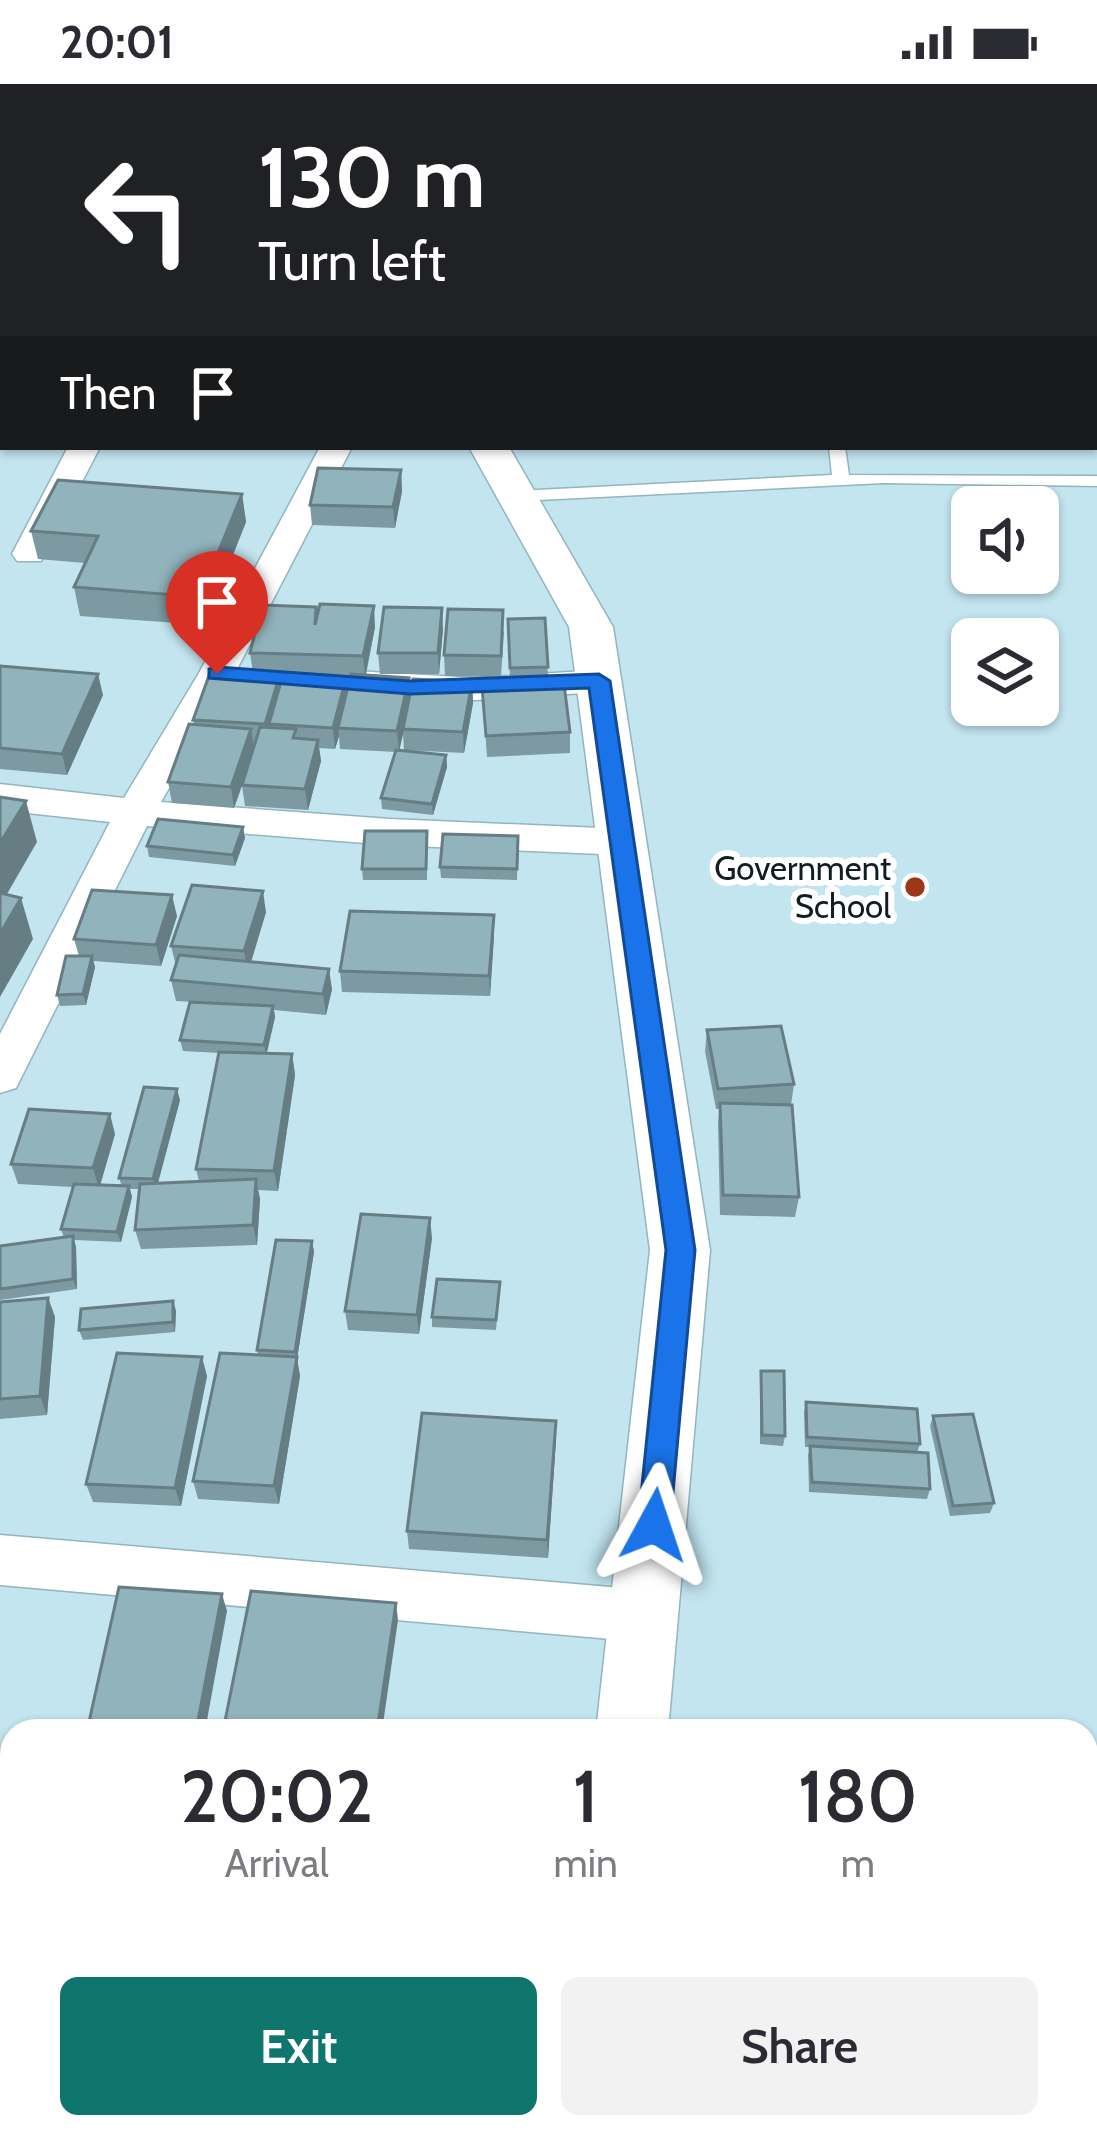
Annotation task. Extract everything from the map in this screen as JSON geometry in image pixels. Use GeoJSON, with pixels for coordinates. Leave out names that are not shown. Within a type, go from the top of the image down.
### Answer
{"type":"FeatureCollection","features":[{"type":"Feature","properties":{"kind":"street"},"geometry":{"type":"LineString","coordinates":[[29,554],[83,450]]}},
{"type":"Feature","properties":{"kind":"street"},"geometry":{"type":"LineString","coordinates":[[0,1076],[134,814],[217,674],[334,450]]}},
{"type":"Feature","properties":{"kind":"street"},"geometry":{"type":"LineString","coordinates":[[491,450],[591,627],[680,1250],[633,1719]]}},
{"type":"Feature","properties":{"kind":"street"},"geometry":{"type":"LineString","coordinates":[[217,674],[410,688],[599,681]]}},
{"type":"Feature","properties":{"kind":"street"},"geometry":{"type":"LineString","coordinates":[[0,796],[134,814],[380,835],[624,842]]}},
{"type":"Feature","properties":{"kind":"street"},"geometry":{"type":"LineString","coordinates":[[0,1560],[645,1616]]}},
{"type":"Feature","properties":{"kind":"lane"},"geometry":{"type":"LineString","coordinates":[[837,450],[841,481]]}},
{"type":"Feature","properties":{"kind":"lane"},"geometry":{"type":"LineString","coordinates":[[517,496],[841,481],[1097,481]]}},
{"type":"Feature","properties":{"kind":"building"},"geometry":{"type":"Polygon","coordinates":[[[318,468],[401,470],[393,507],[310,505],[318,468]]]}},
{"type":"Feature","properties":{"kind":"building"},"geometry":{"type":"Polygon","coordinates":[[[58,480],[242,494],[200,597],[74,587],[98,536],[31,531],[58,480]]]}},
{"type":"Feature","properties":{"kind":"building"},"geometry":{"type":"Polygon","coordinates":[[[320,604],[374,606],[363,656],[250,653],[262,605],[316,607],[315,625],[320,604]]]}},
{"type":"Feature","properties":{"kind":"building"},"geometry":{"type":"Polygon","coordinates":[[[384,607],[442,608],[438,653],[378,653],[384,607]]]}},
{"type":"Feature","properties":{"kind":"building"},"geometry":{"type":"Polygon","coordinates":[[[448,609],[503,610],[501,656],[444,655],[448,609]]]}},
{"type":"Feature","properties":{"kind":"building"},"geometry":{"type":"Polygon","coordinates":[[[545,618],[548,667],[510,668],[508,619],[545,618]]]}},
{"type":"Feature","properties":{"kind":"building"},"geometry":{"type":"Polygon","coordinates":[[[0,666],[98,674],[62,754],[0,748],[0,666]]]}},
{"type":"Feature","properties":{"kind":"building"},"geometry":{"type":"Polygon","coordinates":[[[211,670],[280,674],[265,724],[193,720],[211,670]]]}},
{"type":"Feature","properties":{"kind":"building"},"geometry":{"type":"Polygon","coordinates":[[[351,674],[409,678],[397,731],[338,728],[351,674]]]}},
{"type":"Feature","properties":{"kind":"building"},"geometry":{"type":"Polygon","coordinates":[[[282,678],[345,682],[333,728],[269,724],[282,678]]]}},
{"type":"Feature","properties":{"kind":"building"},"geometry":{"type":"Polygon","coordinates":[[[413,679],[472,682],[463,732],[403,729],[413,679]]]}},
{"type":"Feature","properties":{"kind":"building"},"geometry":{"type":"Polygon","coordinates":[[[564,684],[570,732],[486,736],[482,687],[564,684]]]}},
{"type":"Feature","properties":{"kind":"building"},"geometry":{"type":"Polygon","coordinates":[[[189,724],[251,729],[231,787],[168,782],[189,724]]]}},
{"type":"Feature","properties":{"kind":"building"},"geometry":{"type":"Polygon","coordinates":[[[260,727],[296,729],[293,738],[318,740],[305,789],[242,785],[260,727]]]}},
{"type":"Feature","properties":{"kind":"building"},"geometry":{"type":"Polygon","coordinates":[[[396,750],[446,755],[432,804],[381,798],[396,750]]]}},
{"type":"Feature","properties":{"kind":"building"},"geometry":{"type":"Polygon","coordinates":[[[0,797],[26,801],[0,843],[0,797]]]}},
{"type":"Feature","properties":{"kind":"building"},"geometry":{"type":"Polygon","coordinates":[[[158,819],[243,827],[233,855],[147,846],[158,819]]]}},
{"type":"Feature","properties":{"kind":"building"},"geometry":{"type":"Polygon","coordinates":[[[365,831],[427,831],[426,869],[362,869],[365,831]]]}},
{"type":"Feature","properties":{"kind":"building"},"geometry":{"type":"Polygon","coordinates":[[[443,834],[518,836],[517,869],[440,867],[443,834]]]}},
{"type":"Feature","properties":{"kind":"building"},"geometry":{"type":"Polygon","coordinates":[[[192,885],[263,891],[244,951],[171,946],[192,885]]]}},
{"type":"Feature","properties":{"kind":"building"},"geometry":{"type":"Polygon","coordinates":[[[92,890],[172,895],[156,945],[74,939],[92,890]]]}},
{"type":"Feature","properties":{"kind":"building"},"geometry":{"type":"Polygon","coordinates":[[[0,893],[21,898],[0,934],[0,893]]]}},
{"type":"Feature","properties":{"kind":"building"},"geometry":{"type":"Polygon","coordinates":[[[350,911],[494,915],[489,976],[340,971],[350,911]]]}},
{"type":"Feature","properties":{"kind":"building"},"geometry":{"type":"Polygon","coordinates":[[[179,955],[329,969],[323,994],[171,980],[179,955]]]}},
{"type":"Feature","properties":{"kind":"building"},"geometry":{"type":"Polygon","coordinates":[[[66,956],[92,956],[83,994],[57,995],[66,956]]]}},
{"type":"Feature","properties":{"kind":"building"},"geometry":{"type":"Polygon","coordinates":[[[190,1002],[273,1006],[264,1045],[180,1040],[190,1002]]]}},
{"type":"Feature","properties":{"kind":"building"},"geometry":{"type":"Polygon","coordinates":[[[781,1026],[794,1084],[718,1089],[707,1030],[781,1026]]]}},
{"type":"Feature","properties":{"kind":"building"},"geometry":{"type":"Polygon","coordinates":[[[219,1052],[292,1054],[274,1171],[196,1169],[219,1052]]]}},
{"type":"Feature","properties":{"kind":"building"},"geometry":{"type":"Polygon","coordinates":[[[144,1087],[177,1089],[153,1179],[119,1178],[144,1087]]]}},
{"type":"Feature","properties":{"kind":"building"},"geometry":{"type":"Polygon","coordinates":[[[720,1103],[792,1105],[799,1197],[723,1195],[720,1103]]]}},
{"type":"Feature","properties":{"kind":"building"},"geometry":{"type":"Polygon","coordinates":[[[29,1109],[110,1114],[93,1168],[11,1164],[29,1109]]]}},
{"type":"Feature","properties":{"kind":"building"},"geometry":{"type":"Polygon","coordinates":[[[256,1179],[253,1225],[135,1230],[140,1184],[256,1179]]]}},
{"type":"Feature","properties":{"kind":"building"},"geometry":{"type":"Polygon","coordinates":[[[74,1184],[129,1186],[117,1232],[61,1229],[74,1184]]]}},
{"type":"Feature","properties":{"kind":"building"},"geometry":{"type":"Polygon","coordinates":[[[361,1214],[430,1218],[417,1315],[345,1311],[361,1214]]]}},
{"type":"Feature","properties":{"kind":"building"},"geometry":{"type":"Polygon","coordinates":[[[73,1236],[73,1279],[0,1289],[0,1246],[73,1236]]]}},
{"type":"Feature","properties":{"kind":"building"},"geometry":{"type":"Polygon","coordinates":[[[276,1240],[312,1241],[295,1352],[257,1350],[276,1240]]]}},
{"type":"Feature","properties":{"kind":"building"},"geometry":{"type":"Polygon","coordinates":[[[437,1279],[500,1282],[496,1320],[432,1317],[437,1279]]]}},
{"type":"Feature","properties":{"kind":"building"},"geometry":{"type":"Polygon","coordinates":[[[48,1298],[40,1396],[0,1399],[0,1302],[48,1298]]]}},
{"type":"Feature","properties":{"kind":"building"},"geometry":{"type":"Polygon","coordinates":[[[173,1301],[173,1322],[79,1330],[81,1309],[173,1301]]]}},
{"type":"Feature","properties":{"kind":"building"},"geometry":{"type":"Polygon","coordinates":[[[117,1353],[202,1357],[175,1488],[86,1484],[117,1353]]]}},
{"type":"Feature","properties":{"kind":"building"},"geometry":{"type":"Polygon","coordinates":[[[220,1353],[297,1357],[274,1486],[193,1481],[220,1353]]]}},
{"type":"Feature","properties":{"kind":"building"},"geometry":{"type":"Polygon","coordinates":[[[761,1371],[784,1371],[785,1436],[762,1435],[761,1371]]]}},
{"type":"Feature","properties":{"kind":"building"},"geometry":{"type":"Polygon","coordinates":[[[806,1402],[917,1409],[920,1444],[807,1437],[806,1402]]]}},
{"type":"Feature","properties":{"kind":"building"},"geometry":{"type":"Polygon","coordinates":[[[422,1413],[556,1421],[547,1540],[407,1531],[422,1413]]]}},
{"type":"Feature","properties":{"kind":"building"},"geometry":{"type":"Polygon","coordinates":[[[973,1414],[994,1503],[953,1506],[933,1416],[973,1414]]]}},
{"type":"Feature","properties":{"kind":"building"},"geometry":{"type":"Polygon","coordinates":[[[810,1446],[928,1453],[930,1489],[812,1482],[810,1446]]]}},
{"type":"Feature","properties":{"kind":"building"},"geometry":{"type":"Polygon","coordinates":[[[119,1587],[222,1594],[198,1719],[90,1719],[119,1587]]]}},
{"type":"Feature","properties":{"kind":"building"},"geometry":{"type":"Polygon","coordinates":[[[251,1591],[396,1603],[379,1719],[225,1719],[251,1591]]]}},
{"type":"Feature","properties":{"kind":"place","name":"Government School"},"geometry":{"type":"Point","coordinates":[915,887]}},
{"type":"Feature","properties":{"kind":"route"},"geometry":{"type":"LineString","coordinates":[[217,674],[410,688],[599,681],[680,1250],[654,1525]]}}]}
